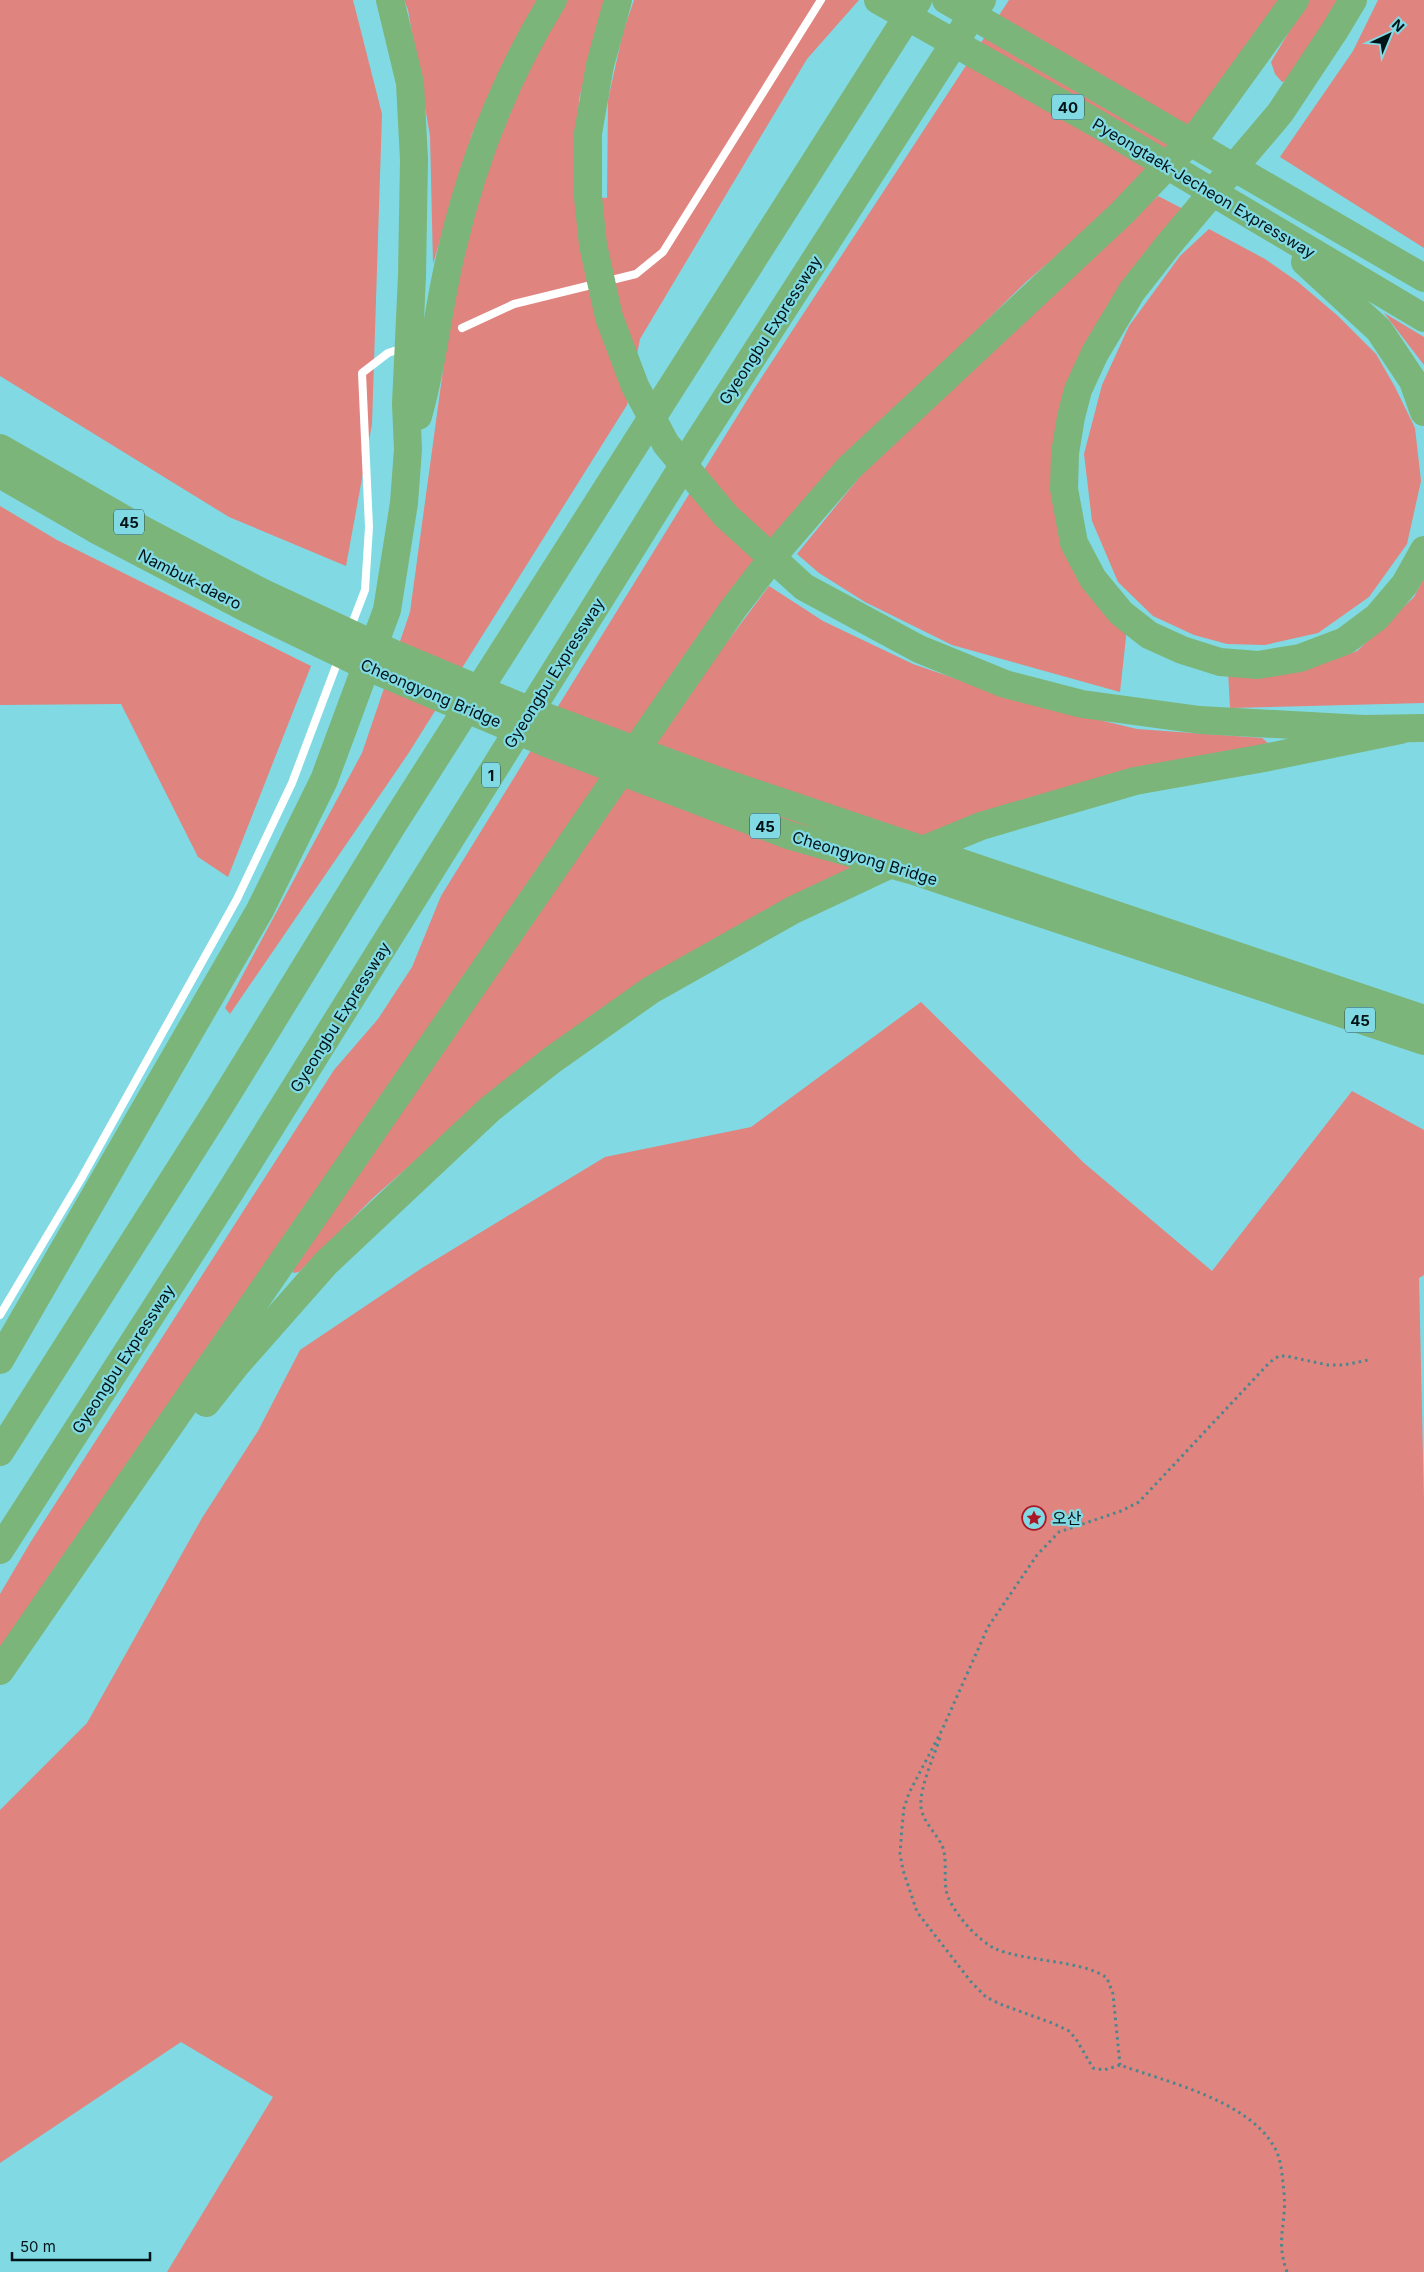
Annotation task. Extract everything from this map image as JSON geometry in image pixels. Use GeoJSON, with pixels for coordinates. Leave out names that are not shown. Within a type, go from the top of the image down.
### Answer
{"type":"FeatureCollection","features":[{"type":"Feature","properties":{"kind":"highway"},"geometry":{"type":"LineString","coordinates":[[0,1360],[260,910],[324,780],[386,610],[404,503],[408,449],[406,404],[412,276],[414,160],[410,83],[390,0]]}},
{"type":"Feature","properties":{"kind":"highway"},"geometry":{"type":"LineString","coordinates":[[408,449],[423,398],[448,266],[480,150],[533,32],[553,0]]}},
{"type":"Feature","properties":{"kind":"highway"},"geometry":{"type":"LineString","coordinates":[[618,0],[600,65],[588,133],[588,197],[594,245],[609,317],[635,386],[662,436],[726,516],[804,587],[919,649],[1005,684],[1082,704],[1200,720],[1412,729]]}},
{"type":"Feature","properties":{"kind":"highway","name":"Pyeongtaek-Jecheon Expressway"},"geometry":{"type":"LineString","coordinates":[[878,0],[1096,123],[1424,318]]}},
{"type":"Feature","properties":{"kind":"highway"},"geometry":{"type":"LineString","coordinates":[[0,1452],[218,1109],[392,826],[918,0]]}},
{"type":"Feature","properties":{"kind":"highway","name":"Pyeongtaek-Jecheon Expressway"},"geometry":{"type":"LineString","coordinates":[[946,0],[1274,189],[1424,278]]}},
{"type":"Feature","properties":{"kind":"highway","name":"Gyeongbu Expressway"},"geometry":{"type":"LineString","coordinates":[[0,1550],[235,1184],[698,442],[982,0]]}},
{"type":"Feature","properties":{"kind":"highway"},"geometry":{"type":"LineString","coordinates":[[0,1671],[738,602],[784,543],[849,468],[1122,213],[1200,130],[1295,0]]}},
{"type":"Feature","properties":{"kind":"highway"},"geometry":{"type":"LineString","coordinates":[[1353,0],[1280,113],[1169,244],[1132,291],[1118,314],[1095,354],[1078,390],[1065,454],[1064,489],[1074,543],[1093,579],[1121,613],[1150,635],[1182,650],[1220,662],[1258,664],[1300,658],[1345,641],[1377,617],[1405,584],[1424,550]]}},
{"type":"Feature","properties":{"kind":"highway"},"geometry":{"type":"LineString","coordinates":[[1255,218],[1379,330],[1412,381],[1424,412]]}},
{"type":"Feature","properties":{"kind":"highway","name":"Nambuk-daero"},"geometry":{"type":"LineString","coordinates":[[0,448],[143,530],[256,601]]}},
{"type":"Feature","properties":{"kind":"highway","name":"Nambuk-daero"},"geometry":{"type":"LineString","coordinates":[[0,474],[95,529],[256,601]]}},
{"type":"Feature","properties":{"kind":"highway","name":"Cheongyong Bridge"},"geometry":{"type":"LineString","coordinates":[[256,601],[368,667],[549,744],[780,832],[1300,988]]}},
{"type":"Feature","properties":{"kind":"highway"},"geometry":{"type":"LineString","coordinates":[[63,1582],[134,1496],[236,1365],[326,1263],[490,1109],[552,1060],[651,990],[793,910],[908,856],[981,826],[1135,781],[1412,729]]}},
{"type":"Feature","properties":{"kind":"highway","name":"45"},"geometry":{"type":"LineString","coordinates":[[1300,988],[1424,1019]]}},
{"type":"Feature","properties":{"kind":"highway","name":"45"},"geometry":{"type":"LineString","coordinates":[[1300,988],[1424,1041]]}},
{"type":"Feature","properties":{"kind":"lane"},"geometry":{"type":"LineString","coordinates":[[462,328],[514,304],[636,274],[663,252],[821,0]]}},
{"type":"Feature","properties":{"kind":"lane"},"geometry":{"type":"LineString","coordinates":[[0,1315],[81,1180],[237,898],[292,783],[365,590],[369,527],[362,373],[388,353],[397,350]]}},
{"type":"Feature","properties":{"kind":"path"},"geometry":{"type":"LineString","coordinates":[[1287,2272],[1280,2249],[1285,2204],[1283,2179],[1278,2155],[1273,2144],[1263,2132],[1233,2107],[1120,2065],[1104,2070],[1093,2068],[1076,2039],[1069,2031],[986,1997],[972,1983],[917,1912],[903,1870],[900,1854],[904,1808],[909,1793],[942,1730],[988,1627],[1052,1536],[1066,1528],[1121,1511],[1139,1502],[1270,1362],[1279,1356],[1344,1366],[1368,1360]]}},
{"type":"Feature","properties":{"kind":"path"},"geometry":{"type":"LineString","coordinates":[[942,1730],[924,1789],[921,1808],[924,1818],[943,1848],[946,1891],[949,1902],[974,1932],[996,1949],[1090,1970],[1106,1978],[1113,1994],[1120,2065]]}},
{"type":"Feature","properties":{"kind":"shaded area"},"geometry":{"type":"Polygon","coordinates":[[[0,0],[353,0],[382,114],[372,424],[346,566],[229,517],[0,376],[0,0]]]}},
{"type":"Feature","properties":{"kind":"shaded area"},"geometry":{"type":"Polygon","coordinates":[[[404,0],[538,0],[472,134],[433,264],[430,136],[408,10],[404,0]]]}},
{"type":"Feature","properties":{"kind":"shaded area"},"geometry":{"type":"Polygon","coordinates":[[[565,0],[606,0],[579,99],[576,195],[607,198],[608,100],[623,32],[634,0],[859,0],[807,59],[640,339],[627,405],[408,754],[230,1014],[225,1008],[362,753],[410,612],[446,348],[458,281],[485,175],[523,82],[565,0]]]}},
{"type":"Feature","properties":{"kind":"shaded area"},"geometry":{"type":"Polygon","coordinates":[[[1009,0],[1281,0],[1198,114],[1116,205],[1026,282],[819,485],[0,1649],[0,1594],[30,1543],[334,1070],[378,1019],[412,967],[441,896],[754,389],[1009,0]]]}},
{"type":"Feature","properties":{"kind":"shaded area"},"geometry":{"type":"Polygon","coordinates":[[[1308,0],[1344,0],[1295,77],[1282,82],[1275,74],[1271,62],[1308,0]]]}},
{"type":"Feature","properties":{"kind":"shaded area"},"geometry":{"type":"Polygon","coordinates":[[[1378,0],[1424,0],[1424,248],[1280,157],[1353,51],[1378,0]]]}},
{"type":"Feature","properties":{"kind":"shaded area"},"geometry":{"type":"Polygon","coordinates":[[[1158,196],[1187,211],[1078,370],[1058,514],[1127,628],[1120,692],[952,645],[865,602],[819,573],[797,554],[862,474],[1158,196]]]}},
{"type":"Feature","properties":{"kind":"shaded area"},"geometry":{"type":"Polygon","coordinates":[[[1209,229],[1265,259],[1298,282],[1338,316],[1376,354],[1415,428],[1421,481],[1407,544],[1369,597],[1318,633],[1265,645],[1227,644],[1194,635],[1153,616],[1118,582],[1092,521],[1084,454],[1102,385],[1129,326],[1180,256],[1209,229]]]}},
{"type":"Feature","properties":{"kind":"shaded area"},"geometry":{"type":"Polygon","coordinates":[[[1384,313],[1424,337],[1424,365],[1384,313]]]}},
{"type":"Feature","properties":{"kind":"shaded area"},"geometry":{"type":"Polygon","coordinates":[[[0,506],[57,540],[311,666],[228,877],[198,857],[121,704],[0,705],[0,506]]]}},
{"type":"Feature","properties":{"kind":"shaded area"},"geometry":{"type":"Polygon","coordinates":[[[1424,578],[1424,703],[1230,708],[1228,671],[1295,673],[1357,651],[1414,597],[1424,578]]]}},
{"type":"Feature","properties":{"kind":"shaded area"},"geometry":{"type":"Polygon","coordinates":[[[769,586],[823,621],[913,664],[1020,701],[1137,729],[1262,738],[1268,743],[989,811],[486,1098],[374,1197],[299,1272],[293,1273],[294,1265],[709,666],[769,586]]]}},
{"type":"Feature","properties":{"kind":"shaded area"},"geometry":{"type":"Polygon","coordinates":[[[921,1002],[1084,1163],[1212,1271],[1352,1091],[1424,1130],[1424,1275],[1419,1278],[1424,1501],[1424,2272],[167,2272],[273,2097],[181,2042],[0,2163],[0,1810],[87,1723],[202,1518],[258,1431],[300,1350],[422,1268],[605,1157],[751,1127],[921,1002]]]}},
{"type":"Feature","properties":{"kind":"place","name":"오산"},"geometry":{"type":"Point","coordinates":[1034,1518]}}]}
